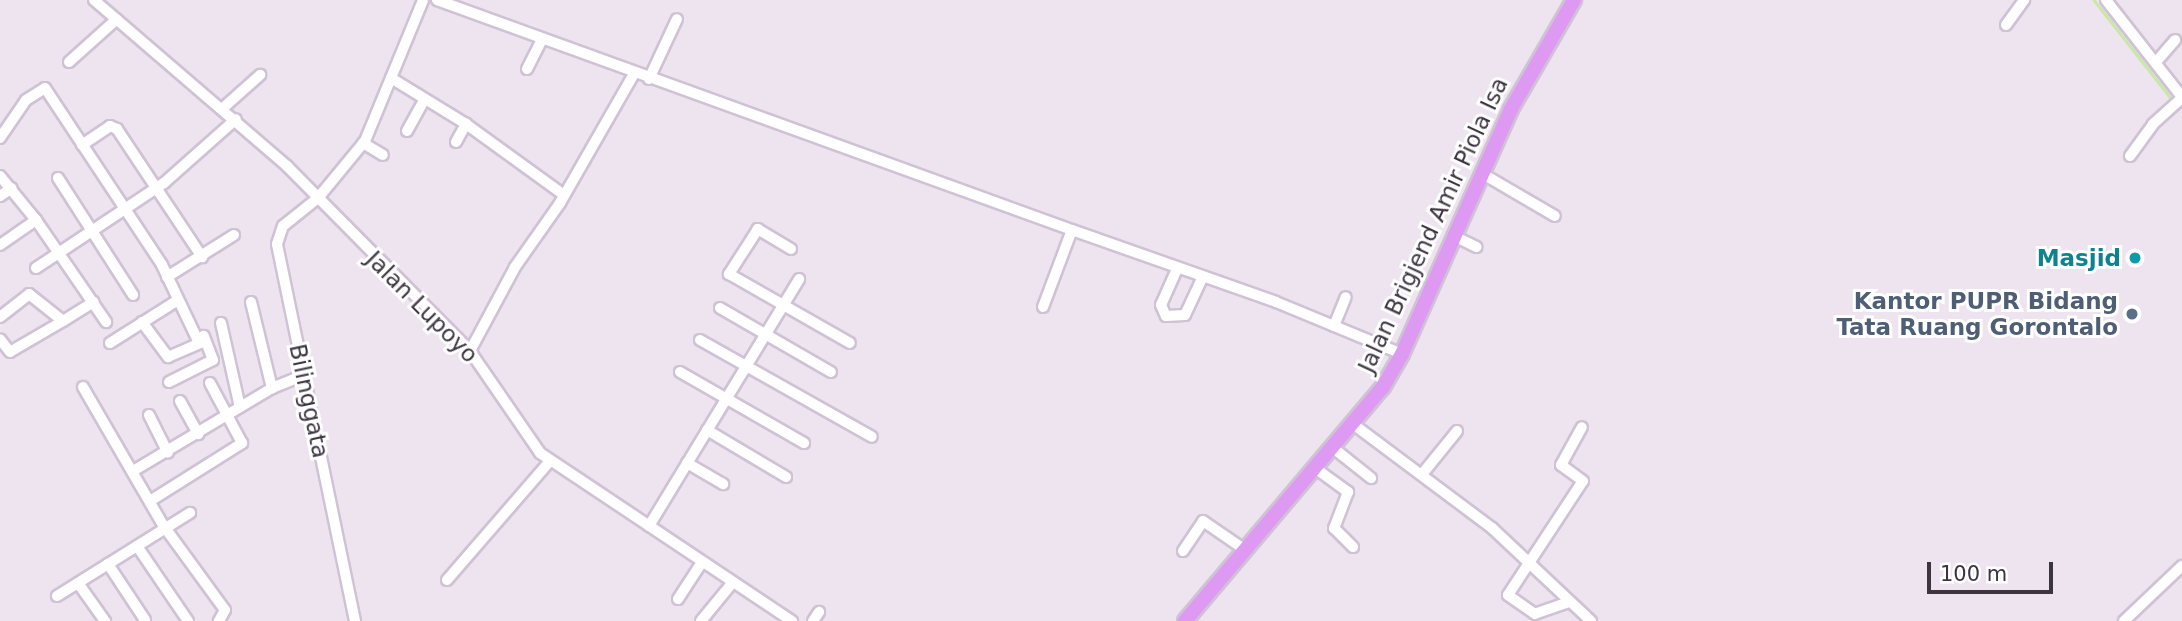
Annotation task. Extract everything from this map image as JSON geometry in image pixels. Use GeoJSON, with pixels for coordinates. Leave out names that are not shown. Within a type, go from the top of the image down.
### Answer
{"type":"FeatureCollection","features":[{"type":"Feature","properties":{"kind":"main road","name":"Jalan Brigjend Amir Piola Isa"},"geometry":{"type":"LineString","coordinates":[[1185,621],[1353,424],[1402,354],[1521,89],[1574,0]]}},
{"type":"Feature","properties":{"kind":"street","name":"Jalan Lupoyo"},"geometry":{"type":"LineString","coordinates":[[94,0],[236,119],[470,351],[531,443],[551,461],[792,621]]}},
{"type":"Feature","properties":{"kind":"street","name":"Bilinggata"},"geometry":{"type":"LineString","coordinates":[[355,621],[301,376],[277,244],[283,226],[318,198],[363,143],[423,0]]}},
{"type":"Feature","properties":{"kind":"street"},"geometry":{"type":"LineString","coordinates":[[437,0],[634,74],[1334,326],[1402,354]]}},
{"type":"Feature","properties":{"kind":"street"},"geometry":{"type":"LineString","coordinates":[[2006,25],[2024,0]]}},
{"type":"Feature","properties":{"kind":"street"},"geometry":{"type":"LineString","coordinates":[[2106,0],[2156,62],[2178,101],[2130,156]]}},
{"type":"Feature","properties":{"kind":"street"},"geometry":{"type":"LineString","coordinates":[[69,62],[117,19]]}},
{"type":"Feature","properties":{"kind":"street"},"geometry":{"type":"LineString","coordinates":[[649,79],[677,19]]}},
{"type":"Feature","properties":{"kind":"street"},"geometry":{"type":"LineString","coordinates":[[527,69],[542,40]]}},
{"type":"Feature","properties":{"kind":"street"},"geometry":{"type":"LineString","coordinates":[[2156,62],[2175,40]]}},
{"type":"Feature","properties":{"kind":"street"},"geometry":{"type":"LineString","coordinates":[[470,351],[515,267],[564,195],[634,74]]}},
{"type":"Feature","properties":{"kind":"street"},"geometry":{"type":"LineString","coordinates":[[223,108],[260,75]]}},
{"type":"Feature","properties":{"kind":"street"},"geometry":{"type":"LineString","coordinates":[[391,79],[466,124],[564,195]]}},
{"type":"Feature","properties":{"kind":"street"},"geometry":{"type":"LineString","coordinates":[[0,138],[26,100],[43,87],[125,208],[213,360],[169,382]]}},
{"type":"Feature","properties":{"kind":"street"},"geometry":{"type":"LineString","coordinates":[[407,131],[424,100]]}},
{"type":"Feature","properties":{"kind":"street"},"geometry":{"type":"LineString","coordinates":[[36,268],[156,188],[236,119]]}},
{"type":"Feature","properties":{"kind":"street"},"geometry":{"type":"LineString","coordinates":[[456,142],[466,124]]}},
{"type":"Feature","properties":{"kind":"street"},"geometry":{"type":"LineString","coordinates":[[82,145],[115,127],[202,257]]}},
{"type":"Feature","properties":{"kind":"street"},"geometry":{"type":"LineString","coordinates":[[363,143],[383,155]]}},
{"type":"Feature","properties":{"kind":"street"},"geometry":{"type":"LineString","coordinates":[[1483,174],[1555,216]]}},
{"type":"Feature","properties":{"kind":"street"},"geometry":{"type":"LineString","coordinates":[[0,176],[36,220],[106,322]]}},
{"type":"Feature","properties":{"kind":"street"},"geometry":{"type":"LineString","coordinates":[[58,178],[90,232],[133,295]]}},
{"type":"Feature","properties":{"kind":"street"},"geometry":{"type":"LineString","coordinates":[[0,196],[12,188]]}},
{"type":"Feature","properties":{"kind":"street"},"geometry":{"type":"LineString","coordinates":[[0,246],[36,220]]}},
{"type":"Feature","properties":{"kind":"street"},"geometry":{"type":"LineString","coordinates":[[792,249],[758,229],[729,274],[850,343]]}},
{"type":"Feature","properties":{"kind":"street"},"geometry":{"type":"LineString","coordinates":[[1043,307],[1072,230]]}},
{"type":"Feature","properties":{"kind":"street"},"geometry":{"type":"LineString","coordinates":[[167,277],[234,235]]}},
{"type":"Feature","properties":{"kind":"street"},"geometry":{"type":"LineString","coordinates":[[1454,236],[1477,247]]}},
{"type":"Feature","properties":{"kind":"street"},"geometry":{"type":"LineString","coordinates":[[1177,269],[1161,305],[1166,316],[1176,319],[1185,315],[1202,279]]}},
{"type":"Feature","properties":{"kind":"street"},"geometry":{"type":"LineString","coordinates":[[649,526],[799,279]]}},
{"type":"Feature","properties":{"kind":"street"},"geometry":{"type":"LineString","coordinates":[[0,317],[29,294],[63,321]]}},
{"type":"Feature","properties":{"kind":"street"},"geometry":{"type":"LineString","coordinates":[[1334,326],[1346,297]]}},
{"type":"Feature","properties":{"kind":"street"},"geometry":{"type":"LineString","coordinates":[[110,343],[178,300]]}},
{"type":"Feature","properties":{"kind":"street"},"geometry":{"type":"LineString","coordinates":[[0,359],[93,302]]}},
{"type":"Feature","properties":{"kind":"street"},"geometry":{"type":"LineString","coordinates":[[251,302],[272,388]]}},
{"type":"Feature","properties":{"kind":"street"},"geometry":{"type":"LineString","coordinates":[[720,308],[831,372]]}},
{"type":"Feature","properties":{"kind":"street"},"geometry":{"type":"LineString","coordinates":[[142,322],[168,357],[203,339]]}},
{"type":"Feature","properties":{"kind":"street"},"geometry":{"type":"LineString","coordinates":[[221,323],[240,407]]}},
{"type":"Feature","properties":{"kind":"street"},"geometry":{"type":"LineString","coordinates":[[0,339],[10,352]]}},
{"type":"Feature","properties":{"kind":"street"},"geometry":{"type":"LineString","coordinates":[[700,340],[872,437]]}},
{"type":"Feature","properties":{"kind":"street"},"geometry":{"type":"LineString","coordinates":[[680,372],[804,443]]}},
{"type":"Feature","properties":{"kind":"street"},"geometry":{"type":"LineString","coordinates":[[133,471],[168,453],[272,388],[301,376]]}},
{"type":"Feature","properties":{"kind":"street"},"geometry":{"type":"LineString","coordinates":[[150,501],[240,446],[242,440],[210,383]]}},
{"type":"Feature","properties":{"kind":"street"},"geometry":{"type":"LineString","coordinates":[[83,387],[165,528],[225,610],[219,621]]}},
{"type":"Feature","properties":{"kind":"street"},"geometry":{"type":"LineString","coordinates":[[180,401],[198,434]]}},
{"type":"Feature","properties":{"kind":"street"},"geometry":{"type":"LineString","coordinates":[[149,415],[168,453]]}},
{"type":"Feature","properties":{"kind":"street"},"geometry":{"type":"LineString","coordinates":[[1353,424],[1423,473],[1558,585],[1569,602],[1591,621]]}},
{"type":"Feature","properties":{"kind":"street"},"geometry":{"type":"LineString","coordinates":[[1569,602],[1537,614],[1508,597],[1583,481],[1561,465],[1582,427]]}},
{"type":"Feature","properties":{"kind":"street"},"geometry":{"type":"LineString","coordinates":[[707,430],[786,477]]}},
{"type":"Feature","properties":{"kind":"street"},"geometry":{"type":"LineString","coordinates":[[1423,473],[1457,431]]}},
{"type":"Feature","properties":{"kind":"street"},"geometry":{"type":"LineString","coordinates":[[1332,447],[1371,478]]}},
{"type":"Feature","properties":{"kind":"street"},"geometry":{"type":"LineString","coordinates":[[447,580],[551,461]]}},
{"type":"Feature","properties":{"kind":"street"},"geometry":{"type":"LineString","coordinates":[[687,463],[723,484]]}},
{"type":"Feature","properties":{"kind":"street"},"geometry":{"type":"LineString","coordinates":[[1315,468],[1348,492],[1334,528],[1353,547]]}},
{"type":"Feature","properties":{"kind":"street"},"geometry":{"type":"LineString","coordinates":[[57,596],[190,513]]}},
{"type":"Feature","properties":{"kind":"street"},"geometry":{"type":"LineString","coordinates":[[1183,551],[1203,521],[1245,550]]}},
{"type":"Feature","properties":{"kind":"street"},"geometry":{"type":"LineString","coordinates":[[137,546],[188,621]]}},
{"type":"Feature","properties":{"kind":"street"},"geometry":{"type":"LineString","coordinates":[[678,599],[702,562]]}},
{"type":"Feature","properties":{"kind":"street"},"geometry":{"type":"LineString","coordinates":[[108,565],[145,620]]}},
{"type":"Feature","properties":{"kind":"street"},"geometry":{"type":"LineString","coordinates":[[2124,621],[2182,566]]}},
{"type":"Feature","properties":{"kind":"street"},"geometry":{"type":"LineString","coordinates":[[701,621],[733,582]]}},
{"type":"Feature","properties":{"kind":"street"},"geometry":{"type":"LineString","coordinates":[[78,583],[105,621]]}},
{"type":"Feature","properties":{"kind":"waterway"},"geometry":{"type":"LineString","coordinates":[[2094,0],[2174,102]]}},
{"type":"Feature","properties":{"kind":"place","name":"Masjid"},"geometry":{"type":"Point","coordinates":[2135,258]}},
{"type":"Feature","properties":{"kind":"place","name":"Kantor PUPR Bidang Tata Ruang Gorontalo"},"geometry":{"type":"Point","coordinates":[2132,314]}}]}
